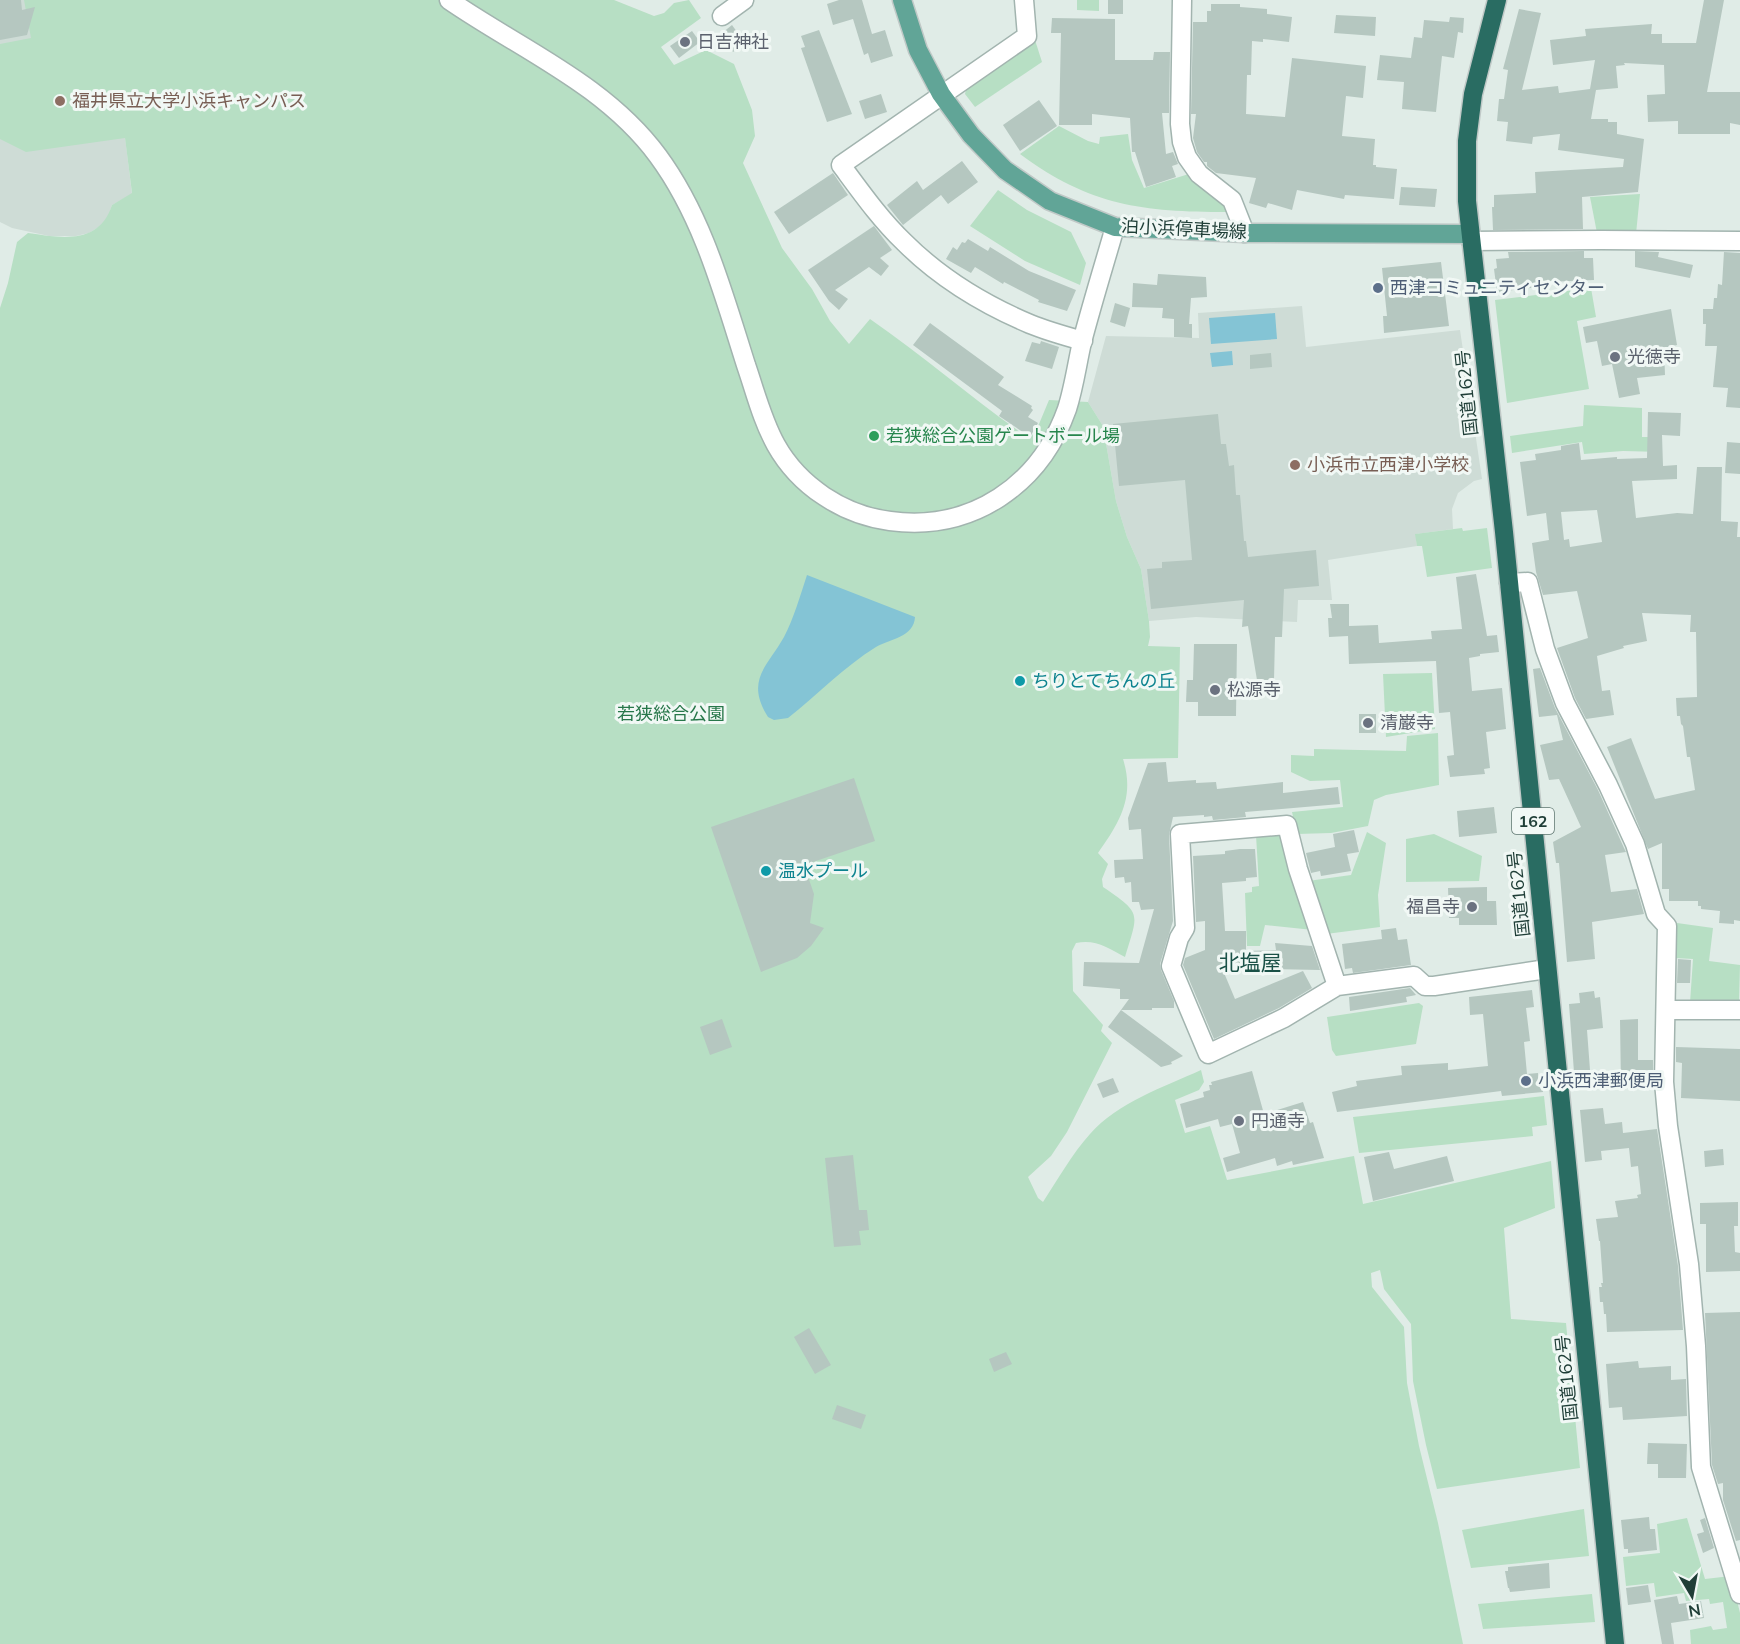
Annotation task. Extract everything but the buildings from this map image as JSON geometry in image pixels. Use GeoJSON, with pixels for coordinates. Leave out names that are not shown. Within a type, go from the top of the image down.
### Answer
{"type":"FeatureCollection","features":[{"type":"Feature","properties":{"kind":"highway","name":"国道162号"},"geometry":{"type":"LineString","coordinates":[[1497,0],[1473,94],[1467,141],[1466,174],[1615,1644]]}},
{"type":"Feature","properties":{"kind":"main road","name":"泊小浜停車場線"},"geometry":{"type":"LineString","coordinates":[[902,0],[918,50],[942,94],[971,135],[1005,170],[1050,201],[1115,227],[1245,233],[1471,237]]}},
{"type":"Feature","properties":{"kind":"street"},"geometry":{"type":"LineString","coordinates":[[449,0],[486,26],[558,67],[595,92],[657,154],[681,192],[698,228],[726,303],[762,415],[776,446],[794,471],[810,487],[839,505],[865,516],[908,523],[960,516],[985,506],[1031,472],[1051,443],[1067,408],[1115,227]]}},
{"type":"Feature","properties":{"kind":"street"},"geometry":{"type":"LineString","coordinates":[[722,16],[744,0]]}},
{"type":"Feature","properties":{"kind":"street"},"geometry":{"type":"LineString","coordinates":[[1024,0],[1027,36],[841,165],[872,207],[905,243],[942,274],[987,303],[1031,325],[1083,341]]}},
{"type":"Feature","properties":{"kind":"street"},"geometry":{"type":"LineString","coordinates":[[1182,0],[1180,124],[1182,142],[1187,157],[1199,174],[1232,200],[1245,233]]}},
{"type":"Feature","properties":{"kind":"street"},"geometry":{"type":"LineString","coordinates":[[1471,237],[1740,241]]}},
{"type":"Feature","properties":{"kind":"street"},"geometry":{"type":"LineString","coordinates":[[1509,583],[1528,582],[1545,650],[1565,703],[1608,785],[1635,844],[1656,914],[1667,926],[1664,1056],[1668,1126],[1689,1264],[1696,1346],[1701,1467],[1740,1594]]}},
{"type":"Feature","properties":{"kind":"street"},"geometry":{"type":"LineString","coordinates":[[1337,986],[1298,869],[1287,825],[1180,834],[1185,928],[1179,938],[1171,966],[1208,1054],[1284,1018],[1337,986],[1414,976],[1425,986],[1434,986],[1547,969]]}},
{"type":"Feature","properties":{"kind":"street"},"geometry":{"type":"LineString","coordinates":[[1666,1010],[1740,1010]]}},
{"type":"Feature","properties":{"kind":"shaded area","name":"福井県立大学小浜キャンパス"},"geometry":{"type":"Polygon","coordinates":[[[0,0],[124,0],[116,64],[132,194],[112,205],[102,225],[89,233],[76,236],[49,236],[12,228],[0,222],[0,0]]]}},
{"type":"Feature","properties":{"kind":"shaded area","name":"小浜市立西津小学校"},"geometry":{"type":"Polygon","coordinates":[[[1302,306],[1306,347],[1460,330],[1482,479],[1474,481],[1458,493],[1452,509],[1453,529],[1416,534],[1417,546],[1328,560],[1332,600],[1298,600],[1297,622],[1196,617],[1149,621],[1141,569],[1127,537],[1116,501],[1103,426],[1088,402],[1106,336],[1199,338],[1198,313],[1302,306]]]}},
{"type":"Feature","properties":{"kind":"green space","name":"若狭総合公園"},"geometry":{"type":"Polygon","coordinates":[[[24,0],[614,0],[654,16],[664,13],[674,3],[689,0],[701,18],[661,47],[674,65],[706,50],[734,64],[752,110],[755,136],[743,163],[782,248],[812,289],[830,321],[849,344],[870,319],[1030,439],[1049,400],[1088,402],[1103,426],[1116,501],[1127,537],[1141,569],[1149,621],[1148,646],[1180,647],[1178,758],[1123,759],[1127,785],[1123,809],[1113,831],[1098,853],[1108,864],[1102,879],[1103,887],[1131,909],[1134,916],[1133,931],[1125,957],[1102,945],[1090,942],[1076,943],[1072,951],[1073,991],[1103,1025],[1101,1031],[1112,1043],[1067,1132],[1051,1156],[1028,1177],[1038,1198],[1043,1202],[1077,1150],[1101,1123],[1142,1096],[1201,1070],[1204,1082],[1199,1090],[1175,1100],[1185,1133],[1210,1126],[1227,1180],[1354,1156],[1363,1204],[1551,1161],[1555,1208],[1504,1228],[1511,1319],[1566,1323],[1580,1468],[1437,1489],[1413,1381],[1411,1324],[1384,1289],[1380,1270],[1371,1273],[1372,1287],[1404,1327],[1407,1383],[1463,1644],[0,1644],[0,308],[17,242],[28,233],[66,237],[89,233],[106,218],[112,205],[132,193],[125,138],[26,152],[0,139],[0,44],[31,38],[24,0]]]}},
{"type":"Feature","properties":{"kind":"green space"},"geometry":{"type":"Polygon","coordinates":[[[1077,0],[1099,0],[1099,11],[1077,10],[1077,0]]]}},
{"type":"Feature","properties":{"kind":"green space"},"geometry":{"type":"Polygon","coordinates":[[[1035,40],[1042,62],[975,107],[965,94],[967,86],[1035,40]]]}},
{"type":"Feature","properties":{"kind":"green space"},"geometry":{"type":"Polygon","coordinates":[[[1059,126],[1099,144],[1100,137],[1128,134],[1132,160],[1144,188],[1192,173],[1226,203],[1227,212],[1169,210],[1118,202],[1070,185],[1020,154],[1059,126]]]}},
{"type":"Feature","properties":{"kind":"green space"},"geometry":{"type":"Polygon","coordinates":[[[998,190],[1027,210],[1071,232],[1086,263],[1080,285],[1025,261],[970,226],[998,190]]]}},
{"type":"Feature","properties":{"kind":"green space"},"geometry":{"type":"Polygon","coordinates":[[[1640,194],[1636,234],[1597,233],[1590,197],[1640,194]]]}},
{"type":"Feature","properties":{"kind":"green space"},"geometry":{"type":"Polygon","coordinates":[[[1591,288],[1596,317],[1577,321],[1589,389],[1507,403],[1495,300],[1591,288]]]}},
{"type":"Feature","properties":{"kind":"green space"},"geometry":{"type":"Polygon","coordinates":[[[1584,405],[1642,408],[1642,437],[1662,437],[1662,452],[1623,451],[1584,454],[1582,442],[1512,453],[1510,436],[1583,426],[1584,405]]]}},
{"type":"Feature","properties":{"kind":"green space"},"geometry":{"type":"Polygon","coordinates":[[[1462,528],[1463,531],[1487,528],[1492,568],[1427,577],[1422,546],[1417,546],[1415,534],[1462,528]]]}},
{"type":"Feature","properties":{"kind":"green space"},"geometry":{"type":"Polygon","coordinates":[[[1432,673],[1435,729],[1386,737],[1383,674],[1432,673]]]}},
{"type":"Feature","properties":{"kind":"green space"},"geometry":{"type":"Polygon","coordinates":[[[1438,733],[1439,785],[1386,795],[1374,800],[1368,826],[1331,833],[1297,834],[1292,812],[1343,807],[1340,780],[1310,781],[1291,772],[1291,755],[1314,756],[1314,749],[1406,751],[1407,736],[1438,733]]]}},
{"type":"Feature","properties":{"kind":"green space"},"geometry":{"type":"Polygon","coordinates":[[[1367,832],[1386,843],[1378,895],[1380,927],[1326,934],[1308,881],[1351,875],[1367,832]]]}},
{"type":"Feature","properties":{"kind":"green space"},"geometry":{"type":"Polygon","coordinates":[[[1275,833],[1284,839],[1313,930],[1265,925],[1260,946],[1247,946],[1245,893],[1252,892],[1252,887],[1259,886],[1256,835],[1275,833]]]}},
{"type":"Feature","properties":{"kind":"green space"},"geometry":{"type":"Polygon","coordinates":[[[1434,834],[1482,856],[1479,881],[1406,882],[1406,839],[1434,834]]]}},
{"type":"Feature","properties":{"kind":"green space"},"geometry":{"type":"Polygon","coordinates":[[[1677,923],[1713,928],[1709,961],[1740,965],[1739,1003],[1690,1003],[1693,959],[1675,958],[1677,923]]]}},
{"type":"Feature","properties":{"kind":"green space"},"geometry":{"type":"Polygon","coordinates":[[[1419,1003],[1423,1006],[1416,1044],[1336,1056],[1332,1050],[1327,1017],[1419,1003]]]}},
{"type":"Feature","properties":{"kind":"green space"},"geometry":{"type":"Polygon","coordinates":[[[1544,1096],[1547,1125],[1532,1127],[1533,1136],[1359,1153],[1353,1117],[1544,1096]]]}},
{"type":"Feature","properties":{"kind":"green space"},"geometry":{"type":"Polygon","coordinates":[[[1584,1509],[1589,1556],[1471,1568],[1462,1530],[1584,1509]]]}},
{"type":"Feature","properties":{"kind":"green space"},"geometry":{"type":"Polygon","coordinates":[[[1687,1518],[1705,1579],[1731,1576],[1740,1613],[1740,1644],[1691,1644],[1690,1630],[1711,1626],[1713,1630],[1727,1628],[1723,1602],[1710,1604],[1709,1599],[1686,1601],[1684,1593],[1656,1597],[1654,1583],[1626,1586],[1623,1557],[1660,1553],[1657,1524],[1687,1518]]]}},
{"type":"Feature","properties":{"kind":"green space"},"geometry":{"type":"Polygon","coordinates":[[[1592,1594],[1595,1622],[1483,1629],[1478,1604],[1592,1594]]]}},
{"type":"Feature","properties":{"kind":"water"},"geometry":{"type":"Polygon","coordinates":[[[1275,313],[1277,339],[1211,344],[1209,318],[1275,313]]]}},
{"type":"Feature","properties":{"kind":"water"},"geometry":{"type":"Polygon","coordinates":[[[1232,351],[1233,365],[1212,367],[1210,353],[1232,351]]]}},
{"type":"Feature","properties":{"kind":"water"},"geometry":{"type":"Polygon","coordinates":[[[807,575],[915,617],[914,624],[906,633],[876,647],[853,663],[788,718],[774,720],[768,717],[761,704],[758,683],[765,666],[788,630],[807,575]]]}},
{"type":"Feature","properties":{"kind":"place","name":"日吉神社"},"geometry":{"type":"Point","coordinates":[685,42]}},
{"type":"Feature","properties":{"kind":"place","name":"福井県立大学小浜キャンパス"},"geometry":{"type":"Point","coordinates":[60,101]}},
{"type":"Feature","properties":{"kind":"place","name":"西津コミュニティセンター"},"geometry":{"type":"Point","coordinates":[1378,288]}},
{"type":"Feature","properties":{"kind":"place","name":"光徳寺"},"geometry":{"type":"Point","coordinates":[1615,357]}},
{"type":"Feature","properties":{"kind":"place","name":"若狭総合公園ゲートボール場"},"geometry":{"type":"Point","coordinates":[874,436]}},
{"type":"Feature","properties":{"kind":"place","name":"小浜市立西津小学校"},"geometry":{"type":"Point","coordinates":[1295,465]}},
{"type":"Feature","properties":{"kind":"place","name":"ちりとてちんの丘"},"geometry":{"type":"Point","coordinates":[1020,681]}},
{"type":"Feature","properties":{"kind":"place","name":"松源寺"},"geometry":{"type":"Point","coordinates":[1215,690]}},
{"type":"Feature","properties":{"kind":"place","name":"清巌寺"},"geometry":{"type":"Point","coordinates":[1368,723]}},
{"type":"Feature","properties":{"kind":"place","name":"温水プール"},"geometry":{"type":"Point","coordinates":[766,871]}},
{"type":"Feature","properties":{"kind":"place","name":"福昌寺"},"geometry":{"type":"Point","coordinates":[1472,907]}},
{"type":"Feature","properties":{"kind":"place","name":"小浜西津郵便局"},"geometry":{"type":"Point","coordinates":[1526,1081]}},
{"type":"Feature","properties":{"kind":"place","name":"円通寺"},"geometry":{"type":"Point","coordinates":[1239,1121]}},
{"type":"Feature","properties":{"kind":"district","name":"北塩屋"},"geometry":{"type":"Point","coordinates":[1250,963]}}]}
